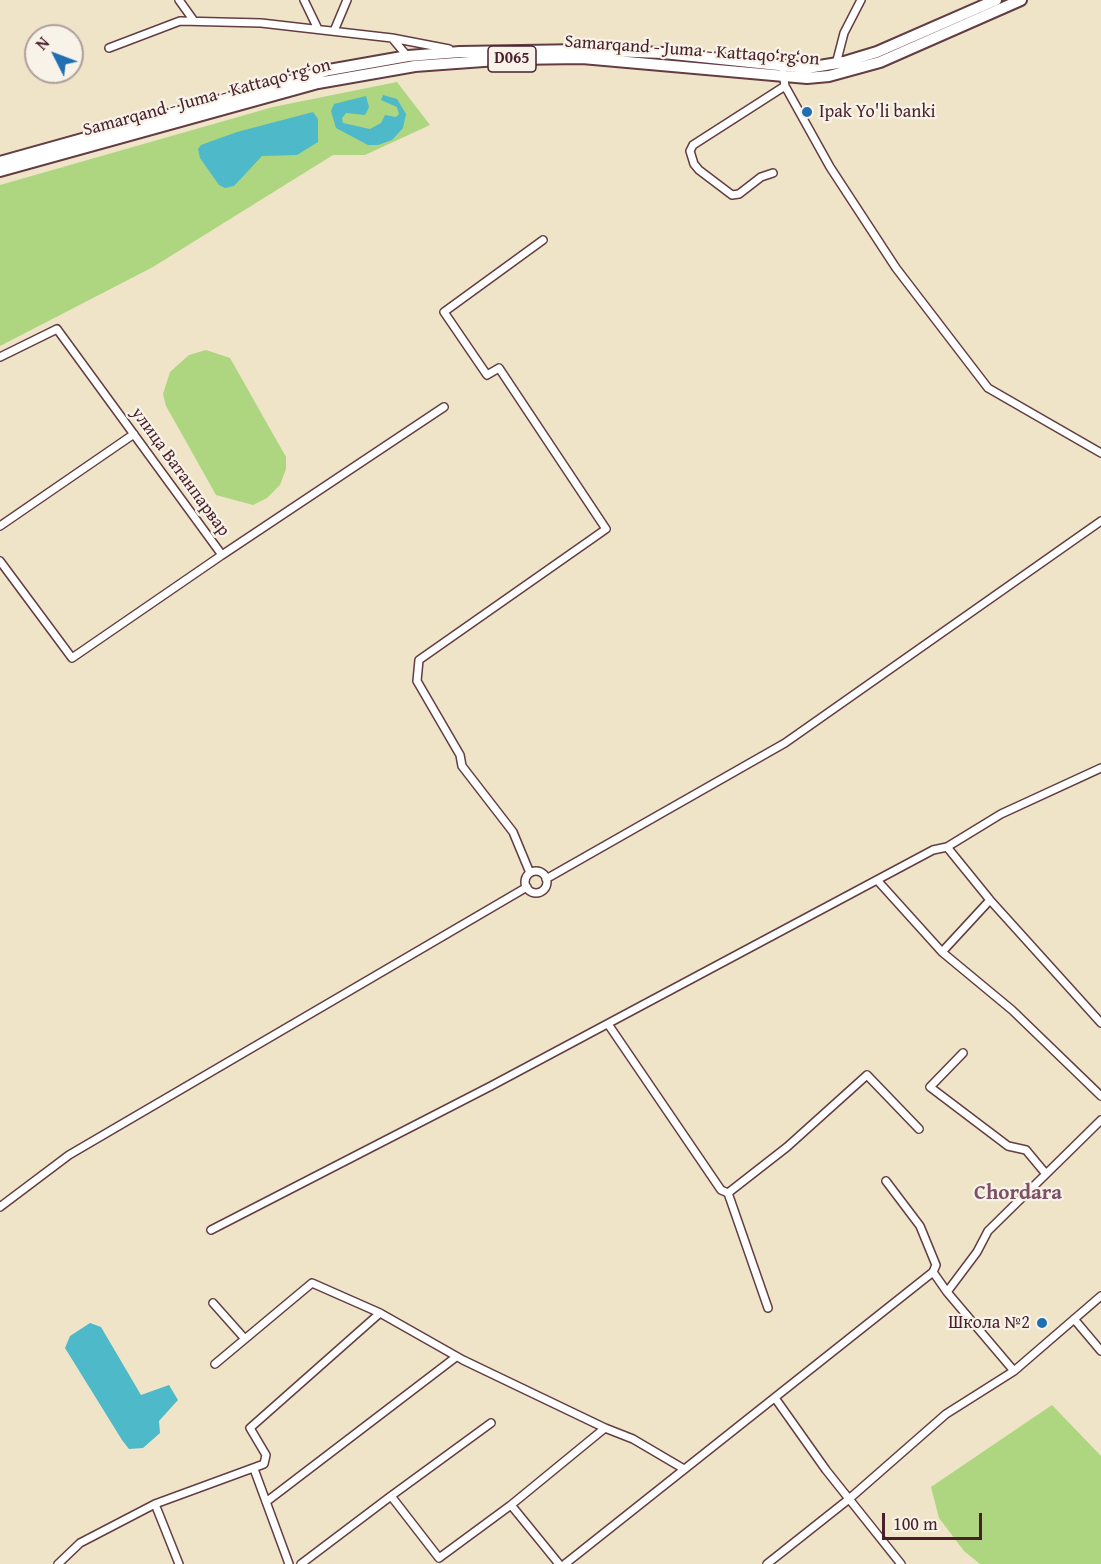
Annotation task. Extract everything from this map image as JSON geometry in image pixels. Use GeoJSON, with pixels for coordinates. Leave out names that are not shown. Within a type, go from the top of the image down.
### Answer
{"type":"FeatureCollection","features":[{"type":"Feature","properties":{"kind":"main road","name":"Samarqand - Juma - Kattaqo‘rg‘on"},"geometry":{"type":"LineString","coordinates":[[0,171],[318,83],[415,66],[511,59],[582,58],[783,75],[807,68],[836,64],[895,45],[996,0]]}},
{"type":"Feature","properties":{"kind":"main road","name":"Samarqand - Juma - Kattaqo‘rg‘on"},"geometry":{"type":"LineString","coordinates":[[0,162],[311,75],[408,56],[460,52],[583,50],[807,78],[860,69],[900,54],[1021,0]]}},
{"type":"Feature","properties":{"kind":"street"},"geometry":{"type":"LineString","coordinates":[[179,0],[195,21]]}},
{"type":"Feature","properties":{"kind":"street"},"geometry":{"type":"LineString","coordinates":[[304,0],[318,29]]}},
{"type":"Feature","properties":{"kind":"street"},"geometry":{"type":"LineString","coordinates":[[334,31],[347,0]]}},
{"type":"Feature","properties":{"kind":"street"},"geometry":{"type":"LineString","coordinates":[[836,64],[844,33],[861,0]]}},
{"type":"Feature","properties":{"kind":"street"},"geometry":{"type":"LineString","coordinates":[[109,48],[180,21],[195,21],[261,23],[318,29],[392,38],[460,52]]}},
{"type":"Feature","properties":{"kind":"street"},"geometry":{"type":"LineString","coordinates":[[392,38],[415,66]]}},
{"type":"Feature","properties":{"kind":"street"},"geometry":{"type":"LineString","coordinates":[[773,173],[761,177],[739,195],[732,195],[699,170],[694,164],[690,151],[693,145],[783,75],[830,167],[896,268],[988,388],[1101,453]]}},
{"type":"Feature","properties":{"kind":"street"},"geometry":{"type":"LineString","coordinates":[[530,873],[513,832],[462,766],[460,754],[417,681],[419,660],[606,529],[499,368],[487,375],[444,312],[543,240]]}},
{"type":"Feature","properties":{"kind":"street","name":"улица Ватанпарвар"},"geometry":{"type":"LineString","coordinates":[[0,357],[57,329],[222,555],[72,658],[0,561]]}},
{"type":"Feature","properties":{"kind":"street"},"geometry":{"type":"LineString","coordinates":[[222,555],[444,407]]}},
{"type":"Feature","properties":{"kind":"street"},"geometry":{"type":"LineString","coordinates":[[0,525],[134,435]]}},
{"type":"Feature","properties":{"kind":"street"},"geometry":{"type":"LineString","coordinates":[[546,879],[785,743],[1101,521]]}},
{"type":"Feature","properties":{"kind":"street"},"geometry":{"type":"LineString","coordinates":[[211,1230],[608,1024],[933,850],[946,847],[1001,814],[1101,768]]}},
{"type":"Feature","properties":{"kind":"street"},"geometry":{"type":"LineString","coordinates":[[946,847],[990,900],[1101,1023]]}},
{"type":"Feature","properties":{"kind":"street"},"geometry":{"type":"LineString","coordinates":[[539,872],[546,879],[546,886],[538,892],[532,892],[526,887],[526,878],[530,873],[539,872]]}},
{"type":"Feature","properties":{"kind":"street"},"geometry":{"type":"LineString","coordinates":[[877,880],[942,952],[1012,1010],[1101,1096]]}},
{"type":"Feature","properties":{"kind":"street"},"geometry":{"type":"LineString","coordinates":[[0,1207],[69,1155],[526,887]]}},
{"type":"Feature","properties":{"kind":"street"},"geometry":{"type":"LineString","coordinates":[[942,952],[990,900]]}},
{"type":"Feature","properties":{"kind":"street"},"geometry":{"type":"LineString","coordinates":[[608,1024],[721,1190],[728,1193],[768,1308]]}},
{"type":"Feature","properties":{"kind":"street"},"geometry":{"type":"LineString","coordinates":[[963,1053],[930,1087],[1008,1146],[1026,1150],[1046,1174]]}},
{"type":"Feature","properties":{"kind":"street"},"geometry":{"type":"LineString","coordinates":[[728,1193],[787,1147],[867,1075],[919,1129]]}},
{"type":"Feature","properties":{"kind":"street"},"geometry":{"type":"LineString","coordinates":[[947,1292],[977,1252],[988,1231],[1101,1119]]}},
{"type":"Feature","properties":{"kind":"street"},"geometry":{"type":"LineString","coordinates":[[565,1564],[933,1272],[936,1265],[920,1226],[886,1181]]}},
{"type":"Feature","properties":{"kind":"street"},"geometry":{"type":"LineString","coordinates":[[933,1272],[947,1292],[1014,1371]]}},
{"type":"Feature","properties":{"kind":"street"},"geometry":{"type":"LineString","coordinates":[[214,1364],[312,1283],[380,1313],[456,1357],[633,1439],[684,1468]]}},
{"type":"Feature","properties":{"kind":"street"},"geometry":{"type":"LineString","coordinates":[[767,1564],[849,1499],[946,1414],[1014,1371],[1101,1296]]}},
{"type":"Feature","properties":{"kind":"street"},"geometry":{"type":"LineString","coordinates":[[213,1304],[245,1339]]}},
{"type":"Feature","properties":{"kind":"street"},"geometry":{"type":"LineString","coordinates":[[58,1564],[80,1543],[155,1504],[264,1464],[266,1455],[250,1428],[380,1313]]}},
{"type":"Feature","properties":{"kind":"street"},"geometry":{"type":"LineString","coordinates":[[1074,1319],[1101,1351]]}},
{"type":"Feature","properties":{"kind":"street"},"geometry":{"type":"LineString","coordinates":[[266,1502],[456,1357]]}},
{"type":"Feature","properties":{"kind":"street"},"geometry":{"type":"LineString","coordinates":[[775,1398],[849,1499],[901,1564]]}},
{"type":"Feature","properties":{"kind":"street"},"geometry":{"type":"LineString","coordinates":[[301,1564],[491,1423]]}},
{"type":"Feature","properties":{"kind":"street"},"geometry":{"type":"LineString","coordinates":[[391,1496],[439,1558],[511,1505],[605,1428]]}},
{"type":"Feature","properties":{"kind":"street"},"geometry":{"type":"LineString","coordinates":[[254,1469],[289,1564]]}},
{"type":"Feature","properties":{"kind":"street"},"geometry":{"type":"LineString","coordinates":[[155,1504],[179,1564]]}},
{"type":"Feature","properties":{"kind":"street"},"geometry":{"type":"LineString","coordinates":[[511,1505],[559,1564]]}},
{"type":"Feature","properties":{"kind":"green space"},"geometry":{"type":"Polygon","coordinates":[[[397,82],[430,125],[365,155],[333,155],[153,267],[0,346],[0,185],[273,107],[397,82]]]}},
{"type":"Feature","properties":{"kind":"green space"},"geometry":{"type":"Polygon","coordinates":[[[206,350],[230,358],[286,457],[286,469],[280,485],[267,498],[253,505],[216,495],[166,406],[163,394],[170,372],[189,355],[206,350]]]}},
{"type":"Feature","properties":{"kind":"green space"},"geometry":{"type":"Polygon","coordinates":[[[1052,1405],[1101,1456],[1101,1564],[980,1564],[964,1551],[939,1518],[931,1487],[1052,1405]]]}},
{"type":"Feature","properties":{"kind":"water"},"geometry":{"type":"Polygon","coordinates":[[[383,95],[397,99],[406,114],[403,128],[392,140],[378,145],[368,145],[336,128],[331,111],[334,104],[366,96],[369,107],[365,115],[346,113],[342,118],[343,123],[370,129],[381,123],[385,115],[396,117],[399,114],[397,107],[381,100],[383,95]]]}},
{"type":"Feature","properties":{"kind":"water"},"geometry":{"type":"Polygon","coordinates":[[[313,112],[318,119],[318,142],[297,155],[262,156],[234,186],[225,188],[219,185],[200,158],[198,149],[201,145],[237,132],[313,112]]]}},
{"type":"Feature","properties":{"kind":"water"},"geometry":{"type":"Polygon","coordinates":[[[90,1323],[101,1327],[141,1395],[169,1385],[178,1400],[159,1421],[160,1433],[143,1448],[129,1449],[65,1348],[70,1336],[90,1323]]]}},
{"type":"Feature","properties":{"kind":"place","name":"Ipak Yo'li banki"},"geometry":{"type":"Point","coordinates":[807,112]}},
{"type":"Feature","properties":{"kind":"place","name":"Школа №2"},"geometry":{"type":"Point","coordinates":[1042,1323]}},
{"type":"Feature","properties":{"kind":"district","name":"Chordara"},"geometry":{"type":"Point","coordinates":[1018,1194]}}]}
